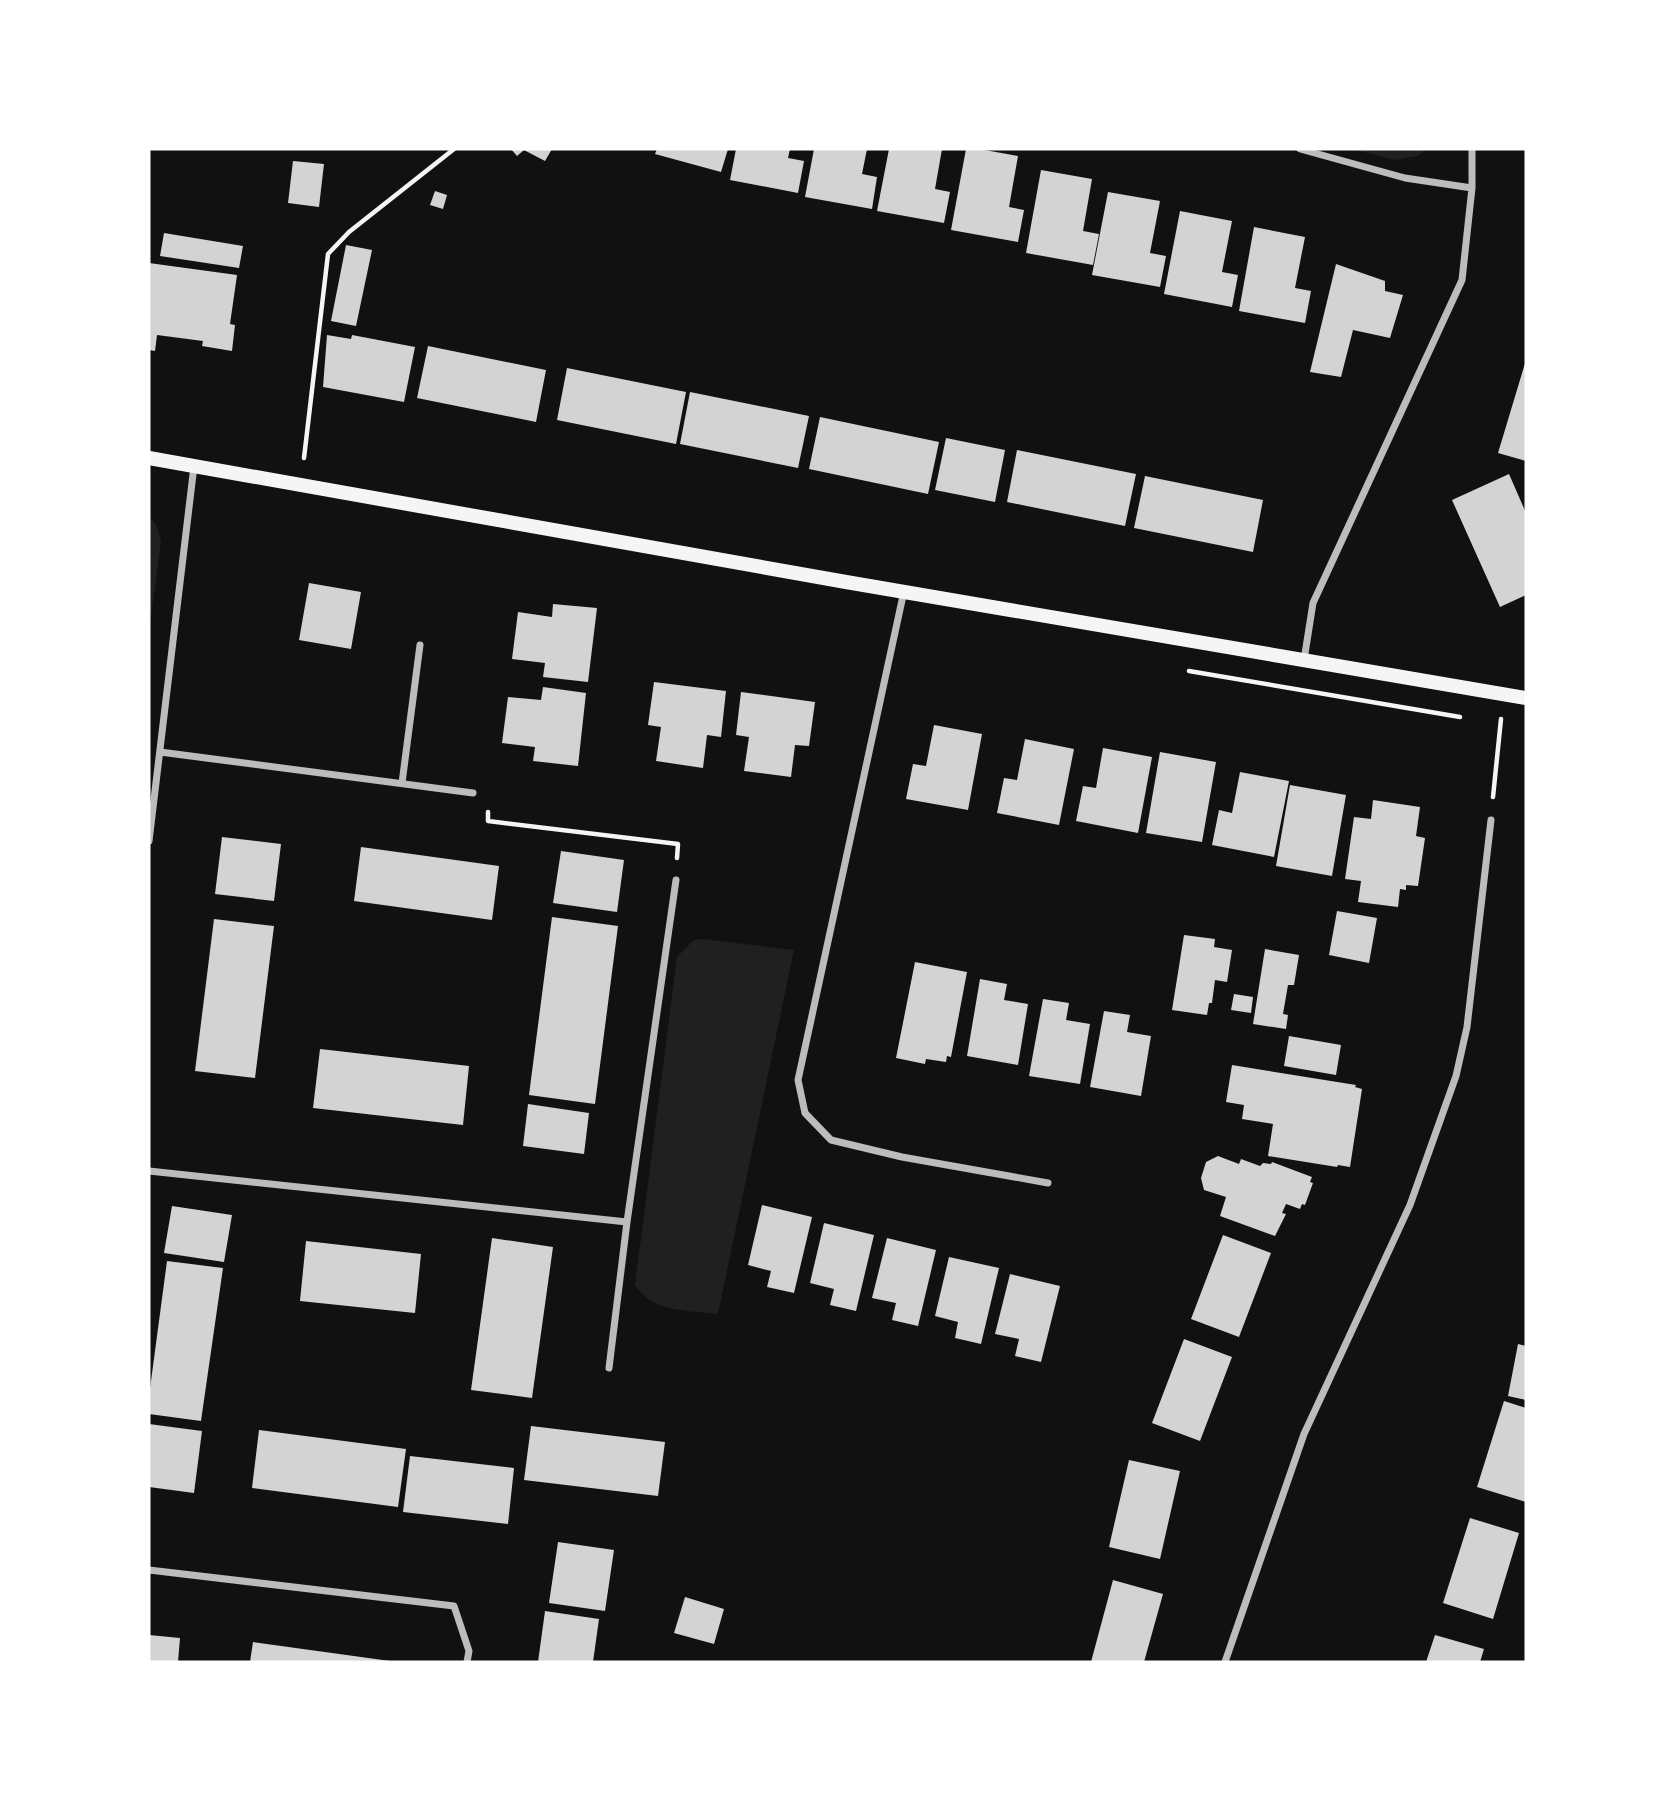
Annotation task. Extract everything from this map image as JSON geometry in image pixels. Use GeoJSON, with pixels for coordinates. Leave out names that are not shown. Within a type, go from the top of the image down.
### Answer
{"type":"FeatureCollection","features":[{"type":"Feature","properties":{"kind":"main road"},"geometry":{"type":"LineString","coordinates":[[149,458],[1526,698]]}},
{"type":"Feature","properties":{"kind":"street"},"geometry":{"type":"LineString","coordinates":[[1300,149],[1405,178],[1472,188]]}},
{"type":"Feature","properties":{"kind":"street"},"geometry":{"type":"LineString","coordinates":[[1304,661],[1313,603],[1462,280],[1472,188],[1472,149]]}},
{"type":"Feature","properties":{"kind":"street"},"geometry":{"type":"LineString","coordinates":[[149,841],[194,465]]}},
{"type":"Feature","properties":{"kind":"street"},"geometry":{"type":"LineString","coordinates":[[904,591],[798,1080],[805,1114],[831,1140],[902,1157],[1048,1183]]}},
{"type":"Feature","properties":{"kind":"street"},"geometry":{"type":"LineString","coordinates":[[402,783],[420,645]]}},
{"type":"Feature","properties":{"kind":"street"},"geometry":{"type":"LineString","coordinates":[[160,752],[473,793]]}},
{"type":"Feature","properties":{"kind":"street"},"geometry":{"type":"LineString","coordinates":[[1225,1662],[1304,1434],[1410,1206],[1456,1076],[1467,1027],[1491,820]]}},
{"type":"Feature","properties":{"kind":"street"},"geometry":{"type":"LineString","coordinates":[[609,1368],[676,880]]}},
{"type":"Feature","properties":{"kind":"street"},"geometry":{"type":"LineString","coordinates":[[149,1171],[627,1222]]}},
{"type":"Feature","properties":{"kind":"street"},"geometry":{"type":"LineString","coordinates":[[149,1570],[454,1606],[469,1651],[467,1662]]}},
{"type":"Feature","properties":{"kind":"path"},"geometry":{"type":"LineString","coordinates":[[301,485],[328,254],[349,232],[454,149]]}},
{"type":"Feature","properties":{"kind":"path"},"geometry":{"type":"LineString","coordinates":[[1491,820],[1502,694]]}},
{"type":"Feature","properties":{"kind":"path"},"geometry":{"type":"LineString","coordinates":[[473,793],[489,794],[488,821],[678,844],[676,880]]}},
{"type":"Feature","properties":{"kind":"shaded area"},"geometry":{"type":"Polygon","coordinates":[[[1352,149],[1425,149],[1418,156],[1395,160],[1352,149]]]}},
{"type":"Feature","properties":{"kind":"shaded area"},"geometry":{"type":"Polygon","coordinates":[[[149,516],[156,525],[161,541],[149,632],[149,516]]]}},
{"type":"Feature","properties":{"kind":"shaded area"},"geometry":{"type":"Polygon","coordinates":[[[694,940],[794,950],[718,1314],[661,1305],[652,1301],[635,1285],[677,957],[694,940]]]}},
{"type":"Feature","properties":{"kind":"building"},"geometry":{"type":"Polygon","coordinates":[[[511,149],[552,149],[545,161],[524,150],[517,156],[511,149]]]}},
{"type":"Feature","properties":{"kind":"building"},"geometry":{"type":"Polygon","coordinates":[[[657,149],[728,149],[721,172],[655,154],[657,149]]]}},
{"type":"Feature","properties":{"kind":"building"},"geometry":{"type":"Polygon","coordinates":[[[736,149],[790,149],[788,158],[804,161],[798,193],[730,180],[736,149]]]}},
{"type":"Feature","properties":{"kind":"building"},"geometry":{"type":"Polygon","coordinates":[[[814,149],[867,149],[862,174],[877,177],[872,209],[805,197],[814,149]]]}},
{"type":"Feature","properties":{"kind":"building"},"geometry":{"type":"Polygon","coordinates":[[[889,149],[942,149],[935,189],[950,192],[944,223],[877,211],[889,149]]]}},
{"type":"Feature","properties":{"kind":"building"},"geometry":{"type":"Polygon","coordinates":[[[966,149],[1018,156],[1009,207],[1024,210],[1018,242],[951,230],[966,149]]]}},
{"type":"Feature","properties":{"kind":"building"},"geometry":{"type":"Polygon","coordinates":[[[293,161],[324,164],[319,207],[288,203],[293,161]]]}},
{"type":"Feature","properties":{"kind":"building"},"geometry":{"type":"Polygon","coordinates":[[[1041,170],[1092,179],[1083,231],[1099,234],[1093,265],[1026,253],[1041,170]]]}},
{"type":"Feature","properties":{"kind":"building"},"geometry":{"type":"Polygon","coordinates":[[[435,191],[447,195],[443,209],[430,205],[435,191]]]}},
{"type":"Feature","properties":{"kind":"building"},"geometry":{"type":"Polygon","coordinates":[[[1108,192],[1160,201],[1150,253],[1166,256],[1160,287],[1092,275],[1108,192]]]}},
{"type":"Feature","properties":{"kind":"building"},"geometry":{"type":"Polygon","coordinates":[[[1180,211],[1232,221],[1222,272],[1238,275],[1232,307],[1164,294],[1180,211]]]}},
{"type":"Feature","properties":{"kind":"building"},"geometry":{"type":"Polygon","coordinates":[[[1254,227],[1305,237],[1295,288],[1311,291],[1305,323],[1239,311],[1254,227]]]}},
{"type":"Feature","properties":{"kind":"building"},"geometry":{"type":"Polygon","coordinates":[[[164,233],[243,246],[239,268],[160,256],[164,233]]]}},
{"type":"Feature","properties":{"kind":"building"},"geometry":{"type":"Polygon","coordinates":[[[346,245],[372,250],[356,326],[331,321],[346,245]]]}},
{"type":"Feature","properties":{"kind":"building"},"geometry":{"type":"Polygon","coordinates":[[[149,263],[237,275],[230,324],[235,325],[232,351],[202,346],[203,341],[157,335],[155,351],[149,350],[149,263]]]}},
{"type":"Feature","properties":{"kind":"building"},"geometry":{"type":"Polygon","coordinates":[[[1336,264],[1385,281],[1385,291],[1403,295],[1390,338],[1353,330],[1341,377],[1310,372],[1336,264]]]}},
{"type":"Feature","properties":{"kind":"building"},"geometry":{"type":"Polygon","coordinates":[[[327,335],[351,339],[352,335],[415,347],[404,402],[323,387],[327,335]]]}},
{"type":"Feature","properties":{"kind":"building"},"geometry":{"type":"Polygon","coordinates":[[[428,346],[546,370],[536,422],[417,398],[428,346]]]}},
{"type":"Feature","properties":{"kind":"building"},"geometry":{"type":"Polygon","coordinates":[[[1526,360],[1526,461],[1498,453],[1526,360]]]}},
{"type":"Feature","properties":{"kind":"building"},"geometry":{"type":"Polygon","coordinates":[[[567,368],[686,392],[676,444],[557,420],[567,368]]]}},
{"type":"Feature","properties":{"kind":"building"},"geometry":{"type":"Polygon","coordinates":[[[690,392],[809,416],[798,468],[680,444],[690,392]]]}},
{"type":"Feature","properties":{"kind":"building"},"geometry":{"type":"Polygon","coordinates":[[[820,417],[939,442],[928,494],[809,469],[820,417]]]}},
{"type":"Feature","properties":{"kind":"building"},"geometry":{"type":"Polygon","coordinates":[[[946,438],[1005,450],[995,502],[935,490],[946,438]]]}},
{"type":"Feature","properties":{"kind":"building"},"geometry":{"type":"Polygon","coordinates":[[[1017,450],[1136,474],[1125,526],[1007,502],[1017,450]]]}},
{"type":"Feature","properties":{"kind":"building"},"geometry":{"type":"Polygon","coordinates":[[[1509,474],[1526,513],[1526,595],[1500,607],[1452,500],[1509,474]]]}},
{"type":"Feature","properties":{"kind":"building"},"geometry":{"type":"Polygon","coordinates":[[[1145,476],[1263,500],[1253,552],[1134,528],[1145,476]]]}},
{"type":"Feature","properties":{"kind":"building"},"geometry":{"type":"Polygon","coordinates":[[[309,583],[361,592],[351,649],[299,640],[309,583]]]}},
{"type":"Feature","properties":{"kind":"building"},"geometry":{"type":"Polygon","coordinates":[[[553,604],[597,608],[588,682],[543,677],[545,663],[512,659],[518,612],[552,617],[553,604]]]}},
{"type":"Feature","properties":{"kind":"building"},"geometry":{"type":"Polygon","coordinates":[[[654,682],[726,691],[721,737],[707,735],[703,768],[656,761],[661,727],[648,725],[654,682]]]}},
{"type":"Feature","properties":{"kind":"building"},"geometry":{"type":"Polygon","coordinates":[[[543,687],[586,693],[578,766],[533,761],[535,747],[502,743],[508,697],[541,700],[543,687]]]}},
{"type":"Feature","properties":{"kind":"building"},"geometry":{"type":"Polygon","coordinates":[[[741,692],[815,702],[809,746],[795,745],[791,777],[744,771],[749,737],[736,735],[741,692]]]}},
{"type":"Feature","properties":{"kind":"building"},"geometry":{"type":"Polygon","coordinates":[[[934,725],[982,734],[968,810],[906,799],[913,764],[926,766],[934,725]]]}},
{"type":"Feature","properties":{"kind":"building"},"geometry":{"type":"Polygon","coordinates":[[[1025,739],[1074,749],[1059,825],[997,813],[1004,778],[1017,780],[1025,739]]]}},
{"type":"Feature","properties":{"kind":"building"},"geometry":{"type":"Polygon","coordinates":[[[1103,748],[1152,757],[1138,833],[1076,821],[1083,786],[1096,788],[1103,748]]]}},
{"type":"Feature","properties":{"kind":"building"},"geometry":{"type":"Polygon","coordinates":[[[1160,752],[1216,762],[1202,842],[1146,833],[1160,752]]]}},
{"type":"Feature","properties":{"kind":"building"},"geometry":{"type":"Polygon","coordinates":[[[1240,772],[1289,781],[1274,857],[1212,845],[1219,810],[1232,813],[1240,772]]]}},
{"type":"Feature","properties":{"kind":"building"},"geometry":{"type":"Polygon","coordinates":[[[1290,785],[1346,795],[1332,876],[1276,866],[1290,785]]]}},
{"type":"Feature","properties":{"kind":"building"},"geometry":{"type":"Polygon","coordinates":[[[1373,800],[1420,807],[1416,836],[1425,838],[1418,886],[1406,885],[1406,890],[1400,889],[1398,907],[1358,902],[1361,881],[1345,879],[1354,817],[1371,819],[1373,800]]]}},
{"type":"Feature","properties":{"kind":"building"},"geometry":{"type":"Polygon","coordinates":[[[222,837],[281,844],[274,901],[215,894],[222,837]]]}},
{"type":"Feature","properties":{"kind":"building"},"geometry":{"type":"Polygon","coordinates":[[[361,847],[499,866],[492,920],[354,901],[361,847]]]}},
{"type":"Feature","properties":{"kind":"building"},"geometry":{"type":"Polygon","coordinates":[[[561,851],[624,860],[617,912],[553,903],[561,851]]]}},
{"type":"Feature","properties":{"kind":"building"},"geometry":{"type":"Polygon","coordinates":[[[1337,911],[1377,918],[1369,963],[1329,955],[1337,911]]]}},
{"type":"Feature","properties":{"kind":"building"},"geometry":{"type":"Polygon","coordinates":[[[552,917],[618,926],[595,1104],[529,1095],[552,917]]]}},
{"type":"Feature","properties":{"kind":"building"},"geometry":{"type":"Polygon","coordinates":[[[214,919],[274,926],[255,1078],[195,1071],[214,919]]]}},
{"type":"Feature","properties":{"kind":"building"},"geometry":{"type":"Polygon","coordinates":[[[1184,935],[1215,939],[1214,947],[1232,950],[1227,982],[1215,980],[1212,1003],[1209,1003],[1207,1015],[1172,1010],[1184,935]]]}},
{"type":"Feature","properties":{"kind":"building"},"geometry":{"type":"Polygon","coordinates":[[[1265,949],[1299,955],[1294,985],[1288,985],[1283,1014],[1288,1015],[1286,1029],[1253,1024],[1265,949]]]}},
{"type":"Feature","properties":{"kind":"building"},"geometry":{"type":"Polygon","coordinates":[[[915,962],[967,972],[951,1057],[947,1056],[946,1062],[926,1059],[925,1064],[896,1058],[915,962]]]}},
{"type":"Feature","properties":{"kind":"building"},"geometry":{"type":"Polygon","coordinates":[[[980,979],[1007,984],[1004,1000],[1028,1004],[1018,1065],[967,1056],[980,979]]]}},
{"type":"Feature","properties":{"kind":"building"},"geometry":{"type":"Polygon","coordinates":[[[1234,994],[1253,997],[1251,1013],[1231,1010],[1234,994]]]}},
{"type":"Feature","properties":{"kind":"building"},"geometry":{"type":"Polygon","coordinates":[[[1043,999],[1069,1003],[1066,1020],[1090,1024],[1080,1084],[1029,1076],[1043,999]]]}},
{"type":"Feature","properties":{"kind":"building"},"geometry":{"type":"Polygon","coordinates":[[[1104,1011],[1130,1015],[1127,1032],[1151,1036],[1141,1096],[1090,1087],[1104,1011]]]}},
{"type":"Feature","properties":{"kind":"building"},"geometry":{"type":"Polygon","coordinates":[[[1289,1036],[1341,1045],[1336,1075],[1284,1066],[1289,1036]]]}},
{"type":"Feature","properties":{"kind":"building"},"geometry":{"type":"Polygon","coordinates":[[[320,1049],[469,1066],[463,1125],[313,1108],[320,1049]]]}},
{"type":"Feature","properties":{"kind":"building"},"geometry":{"type":"Polygon","coordinates":[[[1232,1065],[1356,1085],[1355,1087],[1362,1089],[1350,1167],[1268,1156],[1273,1124],[1242,1119],[1244,1105],[1226,1102],[1232,1065]]]}},
{"type":"Feature","properties":{"kind":"building"},"geometry":{"type":"Polygon","coordinates":[[[528,1104],[589,1113],[584,1154],[523,1146],[528,1104]]]}},
{"type":"Feature","properties":{"kind":"building"},"geometry":{"type":"Polygon","coordinates":[[[1218,1156],[1239,1164],[1241,1159],[1260,1166],[1272,1162],[1312,1177],[1310,1182],[1313,1183],[1305,1205],[1302,1204],[1300,1209],[1286,1204],[1282,1213],[1286,1214],[1275,1236],[1220,1216],[1226,1197],[1204,1190],[1201,1178],[1206,1162],[1218,1156]]]}},
{"type":"Feature","properties":{"kind":"building"},"geometry":{"type":"Polygon","coordinates":[[[762,1205],[812,1217],[794,1293],[767,1287],[771,1271],[748,1265],[762,1205]]]}},
{"type":"Feature","properties":{"kind":"building"},"geometry":{"type":"Polygon","coordinates":[[[172,1206],[232,1215],[224,1262],[164,1253],[172,1206]]]}},
{"type":"Feature","properties":{"kind":"building"},"geometry":{"type":"Polygon","coordinates":[[[824,1223],[874,1235],[856,1311],[830,1305],[834,1289],[810,1283],[824,1223]]]}},
{"type":"Feature","properties":{"kind":"building"},"geometry":{"type":"Polygon","coordinates":[[[1223,1235],[1271,1253],[1239,1337],[1191,1319],[1223,1235]]]}},
{"type":"Feature","properties":{"kind":"building"},"geometry":{"type":"Polygon","coordinates":[[[492,1238],[553,1247],[532,1398],[471,1390],[492,1238]]]}},
{"type":"Feature","properties":{"kind":"building"},"geometry":{"type":"Polygon","coordinates":[[[887,1238],[936,1250],[918,1326],[892,1320],[896,1303],[872,1298],[887,1238]]]}},
{"type":"Feature","properties":{"kind":"building"},"geometry":{"type":"Polygon","coordinates":[[[306,1241],[421,1254],[415,1313],[300,1301],[306,1241]]]}},
{"type":"Feature","properties":{"kind":"building"},"geometry":{"type":"Polygon","coordinates":[[[949,1257],[999,1268],[981,1344],[955,1338],[958,1322],[935,1316],[949,1257]]]}},
{"type":"Feature","properties":{"kind":"building"},"geometry":{"type":"Polygon","coordinates":[[[167,1261],[223,1268],[201,1421],[149,1414],[149,1396],[167,1261]]]}},
{"type":"Feature","properties":{"kind":"building"},"geometry":{"type":"Polygon","coordinates":[[[1010,1274],[1060,1286],[1041,1362],[1015,1356],[1019,1339],[995,1334],[1010,1274]]]}},
{"type":"Feature","properties":{"kind":"building"},"geometry":{"type":"Polygon","coordinates":[[[1184,1339],[1232,1357],[1200,1441],[1152,1423],[1184,1339]]]}},
{"type":"Feature","properties":{"kind":"building"},"geometry":{"type":"Polygon","coordinates":[[[1518,1344],[1526,1346],[1526,1400],[1508,1396],[1518,1344]]]}},
{"type":"Feature","properties":{"kind":"building"},"geometry":{"type":"Polygon","coordinates":[[[1504,1401],[1526,1408],[1526,1502],[1477,1487],[1504,1401]]]}},
{"type":"Feature","properties":{"kind":"building"},"geometry":{"type":"Polygon","coordinates":[[[149,1424],[202,1431],[194,1493],[149,1487],[149,1424]]]}},
{"type":"Feature","properties":{"kind":"building"},"geometry":{"type":"Polygon","coordinates":[[[531,1426],[665,1442],[658,1496],[524,1480],[531,1426]]]}},
{"type":"Feature","properties":{"kind":"building"},"geometry":{"type":"Polygon","coordinates":[[[259,1430],[406,1449],[398,1507],[252,1488],[259,1430]]]}},
{"type":"Feature","properties":{"kind":"building"},"geometry":{"type":"Polygon","coordinates":[[[410,1456],[514,1468],[508,1524],[403,1512],[410,1456]]]}},
{"type":"Feature","properties":{"kind":"building"},"geometry":{"type":"Polygon","coordinates":[[[1129,1460],[1180,1471],[1160,1559],[1109,1547],[1129,1460]]]}},
{"type":"Feature","properties":{"kind":"building"},"geometry":{"type":"Polygon","coordinates":[[[1470,1518],[1519,1533],[1493,1619],[1443,1603],[1470,1518]]]}},
{"type":"Feature","properties":{"kind":"building"},"geometry":{"type":"Polygon","coordinates":[[[558,1542],[614,1550],[605,1611],[549,1603],[558,1542]]]}},
{"type":"Feature","properties":{"kind":"building"},"geometry":{"type":"Polygon","coordinates":[[[1113,1580],[1163,1594],[1144,1662],[1091,1662],[1113,1580]]]}},
{"type":"Feature","properties":{"kind":"building"},"geometry":{"type":"Polygon","coordinates":[[[685,1597],[724,1609],[714,1644],[674,1633],[685,1597]]]}},
{"type":"Feature","properties":{"kind":"building"},"geometry":{"type":"Polygon","coordinates":[[[545,1611],[599,1619],[593,1662],[538,1662],[545,1611]]]}},
{"type":"Feature","properties":{"kind":"building"},"geometry":{"type":"Polygon","coordinates":[[[149,1635],[180,1638],[178,1662],[149,1662],[149,1635]]]}},
{"type":"Feature","properties":{"kind":"building"},"geometry":{"type":"Polygon","coordinates":[[[1435,1635],[1484,1649],[1480,1662],[1426,1662],[1435,1635]]]}},
{"type":"Feature","properties":{"kind":"building"},"geometry":{"type":"Polygon","coordinates":[[[253,1642],[390,1661],[390,1662],[250,1662],[253,1642]]]}}]}
